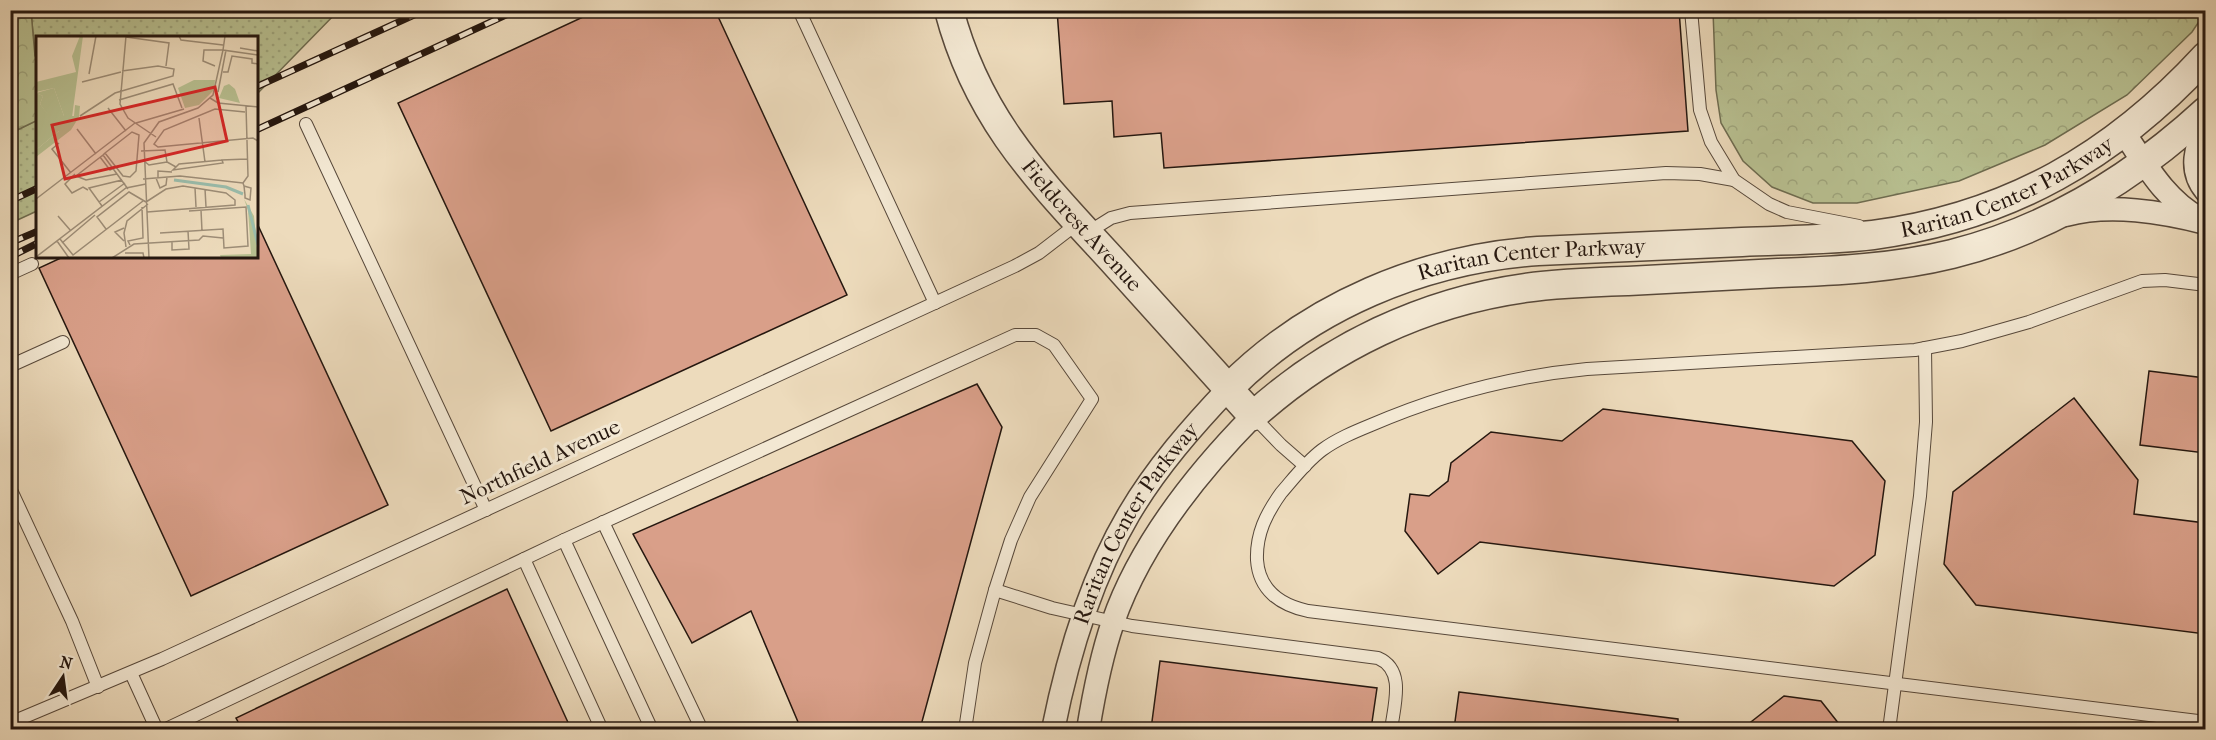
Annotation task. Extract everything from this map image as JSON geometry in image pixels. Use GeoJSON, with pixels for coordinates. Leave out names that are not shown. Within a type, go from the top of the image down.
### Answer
{"type":"FeatureCollection","features":[{"type":"Feature","properties":{"kind":"street","name":"Fieldcrest Avenue"},"geometry":{"type":"LineString","coordinates":[[949,10],[971,74],[997,123],[1017,153],[1253,416]]}},
{"type":"Feature","properties":{"kind":"street","name":"Raritan Center Parkway"},"geometry":{"type":"LineString","coordinates":[[1053,729],[1065,674],[1082,616],[1105,561],[1134,507],[1177,446],[1228,388],[1273,350],[1340,307],[1399,280],[1454,264],[1522,252],[1828,238],[1895,232],[1954,218],[2004,201],[2067,171],[2124,133],[2164,100],[2205,56]]}},
{"type":"Feature","properties":{"kind":"street","name":"Raritan Center Parkway"},"geometry":{"type":"LineString","coordinates":[[1088,729],[1097,677],[1113,623],[1140,560],[1160,530],[1204,471],[1253,416],[1287,387],[1353,345],[1420,314],[1472,298],[1524,288],[1578,283],[1882,267],[1952,254],[2045,222],[2091,197],[2145,162],[2205,111]]}},
{"type":"Feature","properties":{"kind":"street"},"geometry":{"type":"LineString","coordinates":[[2205,124],[2196,150],[2195,166],[2199,182],[2205,191]]}},
{"type":"Feature","properties":{"kind":"street"},"geometry":{"type":"LineString","coordinates":[[2124,133],[2165,190],[2182,208],[2205,222]]}},
{"type":"Feature","properties":{"kind":"street"},"geometry":{"type":"LineString","coordinates":[[2045,222],[2071,213],[2112,210],[2142,212],[2205,222]]}},
{"type":"Feature","properties":{"kind":"lane"},"geometry":{"type":"LineString","coordinates":[[799,10],[935,303]]}},
{"type":"Feature","properties":{"kind":"lane"},"geometry":{"type":"LineString","coordinates":[[1692,10],[1700,110],[1711,142],[1734,180],[1769,204],[1787,212],[1895,232]]}},
{"type":"Feature","properties":{"kind":"lane"},"geometry":{"type":"LineString","coordinates":[[306,124],[486,510]]}},
{"type":"Feature","properties":{"kind":"lane","name":"Northfield Avenue"},"geometry":{"type":"LineString","coordinates":[[10,723],[131,673],[935,303],[1039,253],[1082,228],[1112,218],[1130,213],[1666,173],[1700,174],[1734,180]]}},
{"type":"Feature","properties":{"kind":"lane"},"geometry":{"type":"LineString","coordinates":[[10,274],[32,264]]}},
{"type":"Feature","properties":{"kind":"lane"},"geometry":{"type":"LineString","coordinates":[[2205,285],[2157,279],[2142,281],[2029,322],[1979,336],[1897,352],[1604,367],[1536,376],[1457,395],[1394,415],[1336,442],[1317,454],[1270,508],[1258,542],[1258,568],[1263,583],[1271,595],[1291,606],[1308,611],[2205,722]]}},
{"type":"Feature","properties":{"kind":"lane"},"geometry":{"type":"LineString","coordinates":[[164,729],[564,540],[1015,335],[1035,335],[1054,345],[1092,399],[1030,497],[1011,540],[975,663],[965,729]]}},
{"type":"Feature","properties":{"kind":"lane"},"geometry":{"type":"LineString","coordinates":[[10,366],[63,342]]}},
{"type":"Feature","properties":{"kind":"lane"},"geometry":{"type":"LineString","coordinates":[[1889,729],[1920,496],[1926,422],[1924,348]]}},
{"type":"Feature","properties":{"kind":"lane"},"geometry":{"type":"LineString","coordinates":[[1253,416],[1305,466]]}},
{"type":"Feature","properties":{"kind":"lane"},"geometry":{"type":"LineString","coordinates":[[10,488],[72,621],[98,687]]}},
{"type":"Feature","properties":{"kind":"lane"},"geometry":{"type":"LineString","coordinates":[[603,522],[702,729]]}},
{"type":"Feature","properties":{"kind":"lane"},"geometry":{"type":"LineString","coordinates":[[564,540],[652,729]]}},
{"type":"Feature","properties":{"kind":"lane"},"geometry":{"type":"LineString","coordinates":[[524,559],[602,729]]}},
{"type":"Feature","properties":{"kind":"lane"},"geometry":{"type":"LineString","coordinates":[[995,590],[1113,623],[1378,658],[1389,665],[1395,675],[1396,688],[1391,729]]}},
{"type":"Feature","properties":{"kind":"lane"},"geometry":{"type":"LineString","coordinates":[[131,673],[157,729]]}},
{"type":"Feature","properties":{"kind":"green space"},"geometry":{"type":"Polygon","coordinates":[[[11,10],[31,11],[36,57],[36,121],[11,133],[11,10]]]}},
{"type":"Feature","properties":{"kind":"green space"},"geometry":{"type":"Polygon","coordinates":[[[31,11],[338,11],[258,93],[258,36],[36,36],[35,56],[31,11]]]}},
{"type":"Feature","properties":{"kind":"green space"},"geometry":{"type":"Polygon","coordinates":[[[1713,11],[2206,11],[2192,32],[2127,95],[2045,145],[1959,181],[1857,203],[1813,203],[1772,187],[1743,161],[1721,123],[1716,90],[1713,11]]]}},
{"type":"Feature","properties":{"kind":"green space"},"geometry":{"type":"Polygon","coordinates":[[[36,120],[36,211],[11,223],[11,133],[36,120]]]}},
{"type":"Feature","properties":{"kind":"building"},"geometry":{"type":"Polygon","coordinates":[[[598,10],[715,10],[847,295],[551,431],[398,103],[598,10]]]}},
{"type":"Feature","properties":{"kind":"building"},"geometry":{"type":"Polygon","coordinates":[[[1057,10],[1679,10],[1688,131],[1164,168],[1161,133],[1114,137],[1112,101],[1064,104],[1057,10]]]}},
{"type":"Feature","properties":{"kind":"building"},"geometry":{"type":"Polygon","coordinates":[[[258,225],[388,505],[191,596],[39,268],[61,258],[258,258],[258,225]]]}},
{"type":"Feature","properties":{"kind":"building"},"geometry":{"type":"Polygon","coordinates":[[[2149,371],[2205,378],[2205,453],[2140,445],[2149,371]]]}},
{"type":"Feature","properties":{"kind":"building"},"geometry":{"type":"Polygon","coordinates":[[[977,384],[1002,427],[920,729],[801,729],[751,611],[692,643],[633,534],[977,384]]]}},
{"type":"Feature","properties":{"kind":"building"},"geometry":{"type":"Polygon","coordinates":[[[2074,398],[2138,480],[2134,514],[2205,523],[2205,634],[1976,605],[1944,564],[1953,492],[2074,398]]]}},
{"type":"Feature","properties":{"kind":"building"},"geometry":{"type":"Polygon","coordinates":[[[1603,409],[1852,441],[1885,481],[1875,555],[1834,586],[1480,542],[1438,574],[1405,531],[1410,494],[1429,496],[1448,481],[1451,463],[1491,432],[1562,441],[1603,409]]]}},
{"type":"Feature","properties":{"kind":"building"},"geometry":{"type":"Polygon","coordinates":[[[507,589],[571,729],[242,729],[236,718],[507,589]]]}},
{"type":"Feature","properties":{"kind":"building"},"geometry":{"type":"Polygon","coordinates":[[[1160,661],[1377,688],[1371,729],[1151,729],[1160,661]]]}},
{"type":"Feature","properties":{"kind":"building"},"geometry":{"type":"Polygon","coordinates":[[[1459,692],[1678,719],[1678,729],[1454,729],[1459,692]]]}},
{"type":"Feature","properties":{"kind":"building"},"geometry":{"type":"Polygon","coordinates":[[[1784,696],[1821,701],[1843,729],[1742,729],[1784,696]]]}},
{"type":"Feature","properties":{"kind":"railway"},"geometry":{"type":"LineString","coordinates":[[258,86],[425,10]]}},
{"type":"Feature","properties":{"kind":"railway"},"geometry":{"type":"LineString","coordinates":[[258,129],[517,10]]}},
{"type":"Feature","properties":{"kind":"railway"},"geometry":{"type":"LineString","coordinates":[[10,201],[36,189]]}},
{"type":"Feature","properties":{"kind":"railway"},"geometry":{"type":"LineString","coordinates":[[10,243],[36,232]]}},
{"type":"Feature","properties":{"kind":"railway"},"geometry":{"type":"LineString","coordinates":[[10,257],[36,244]]}}]}
